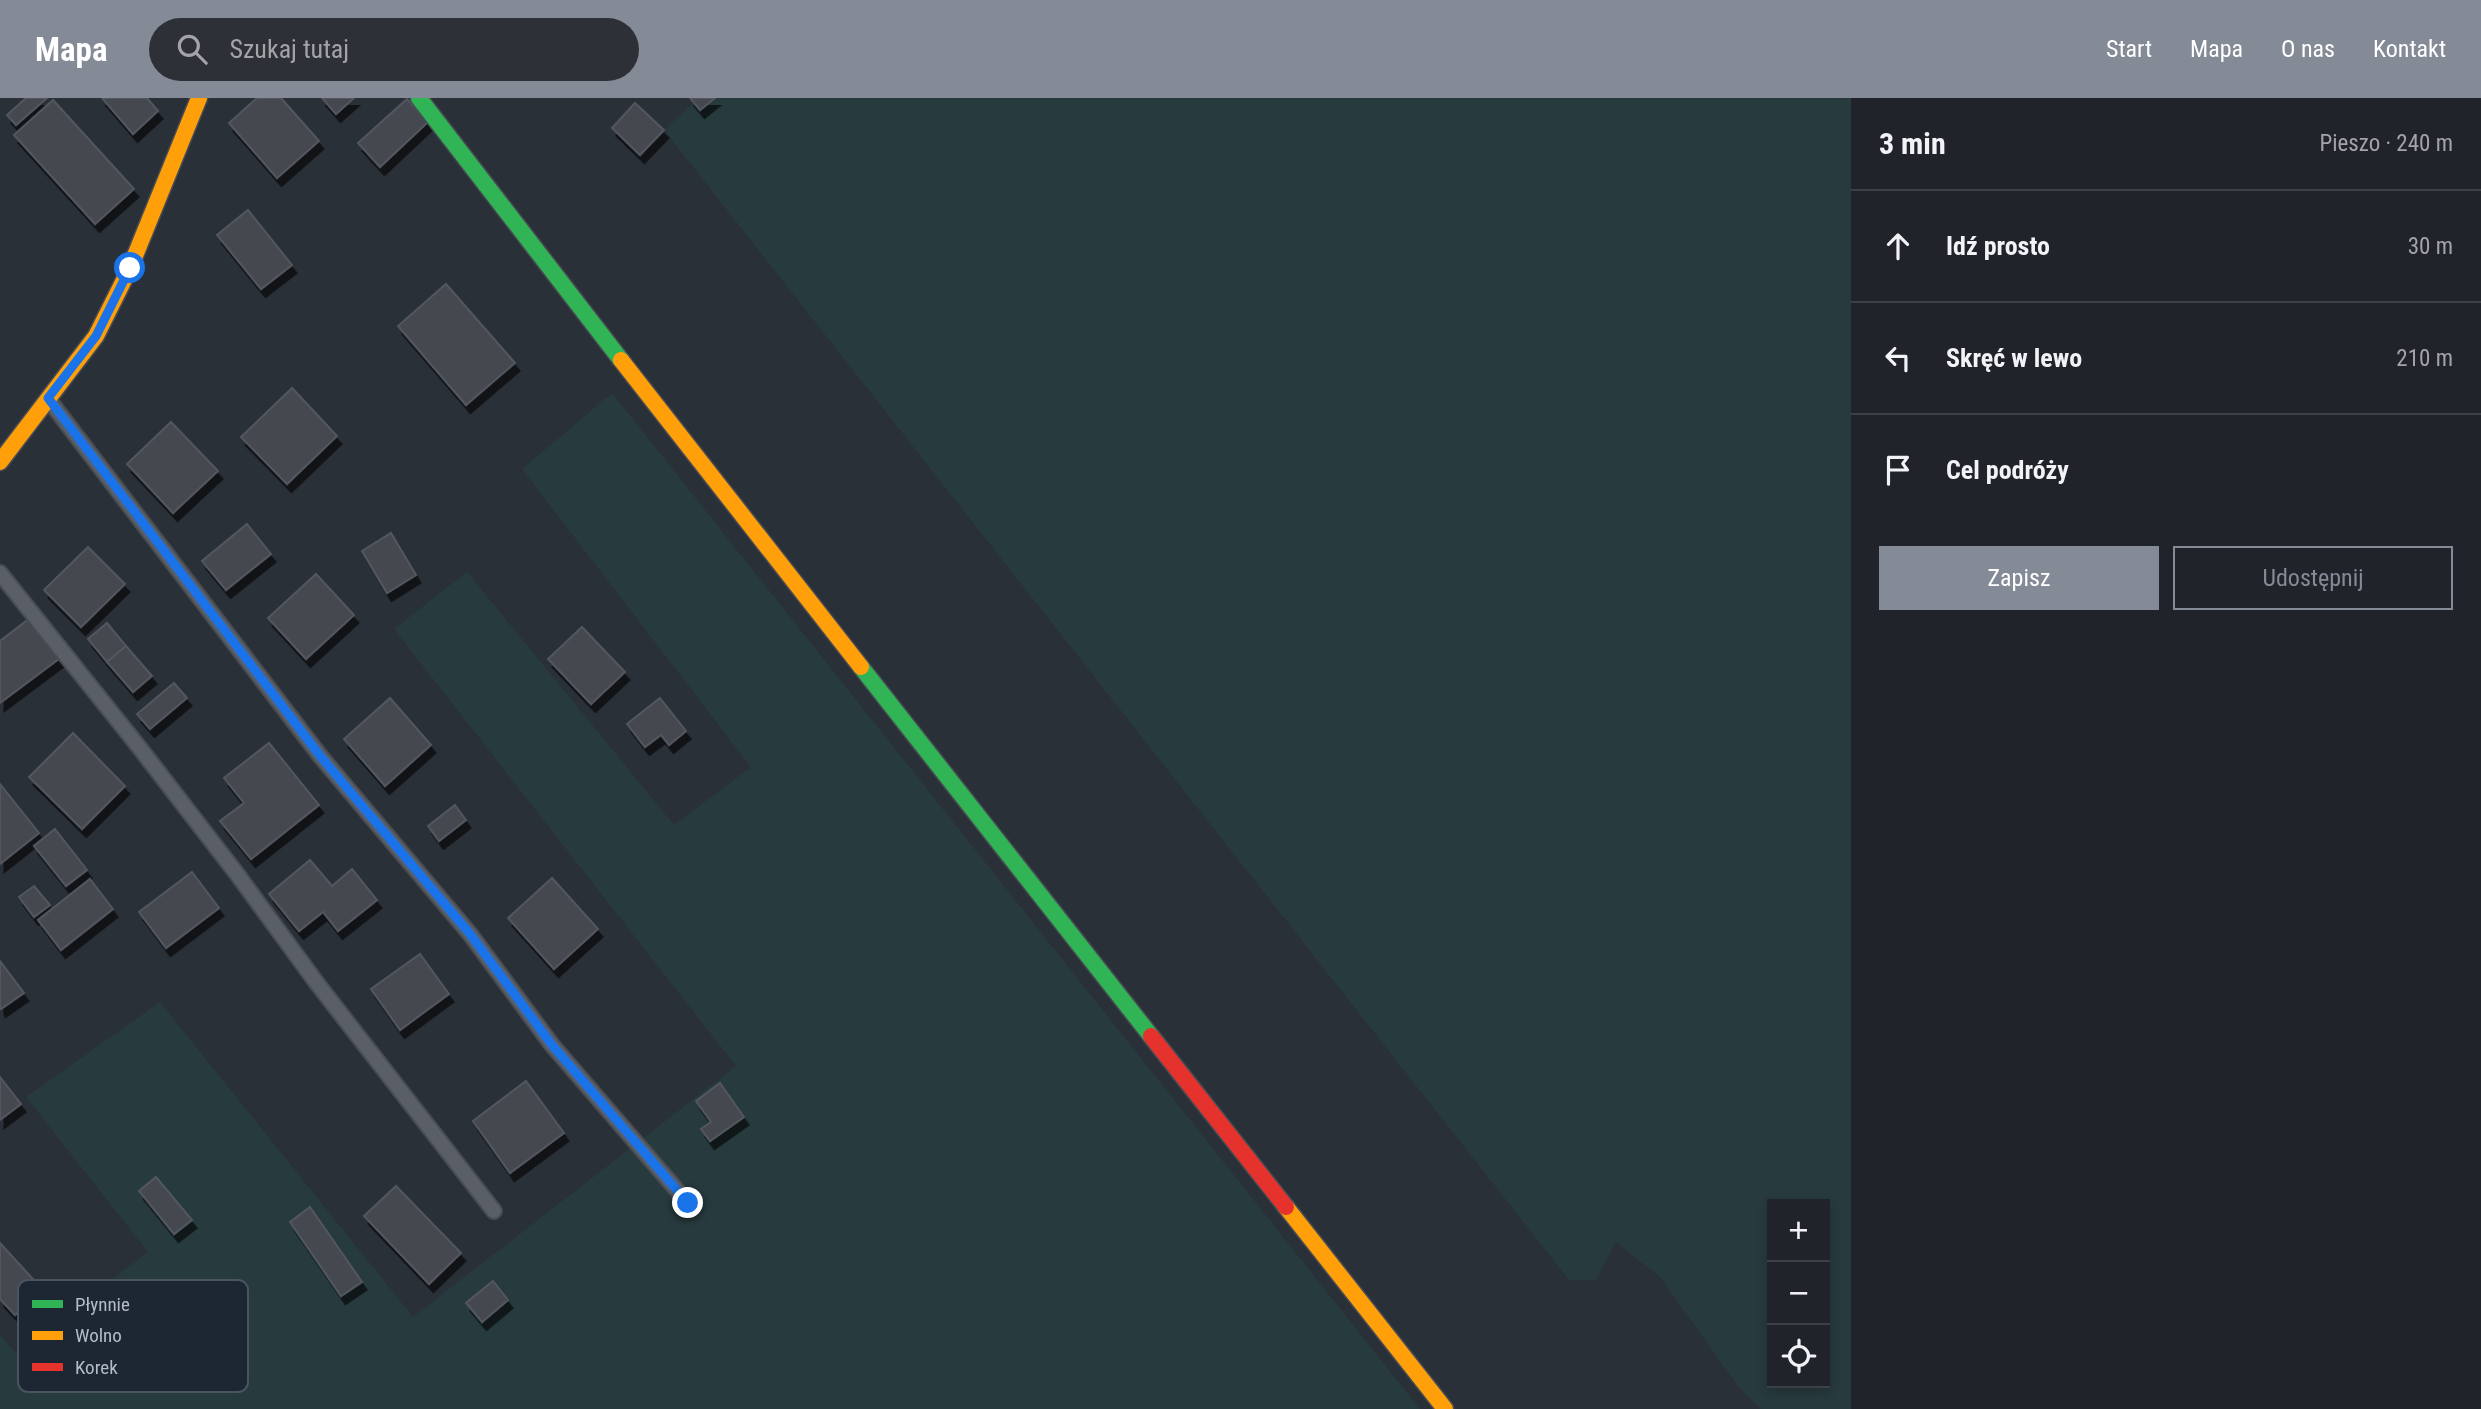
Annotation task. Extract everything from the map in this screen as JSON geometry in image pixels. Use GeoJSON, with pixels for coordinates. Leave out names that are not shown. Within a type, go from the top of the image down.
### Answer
{"type":"FeatureCollection","features":[{"type":"Feature","properties":{"kind":"street"},"geometry":{"type":"LineString","coordinates":[[0,461],[96,336],[130,268],[199,98]]}},
{"type":"Feature","properties":{"kind":"street"},"geometry":{"type":"LineString","coordinates":[[419,98],[734,506],[1445,1409]]}},
{"type":"Feature","properties":{"kind":"lane"},"geometry":{"type":"LineString","coordinates":[[48,398],[321,757],[470,934],[552,1045],[688,1203]]}},
{"type":"Feature","properties":{"kind":"lane"},"geometry":{"type":"LineString","coordinates":[[0,573],[148,757],[316,982],[494,1211]]}},
{"type":"Feature","properties":{"kind":"green space"},"geometry":{"type":"Polygon","coordinates":[[[699,98],[1851,98],[1851,1409],[1761,1409],[1738,1386],[1660,1277],[1616,1242],[1596,1280],[1569,1280],[664,130],[699,98]]]}},
{"type":"Feature","properties":{"kind":"green space"},"geometry":{"type":"Polygon","coordinates":[[[612,393],[1420,1409],[0,1409],[0,1335],[16,1353],[18,1351],[18,1392],[248,1392],[248,1280],[111,1280],[148,1252],[26,1097],[160,1002],[413,1317],[736,1066],[394,629],[467,572],[674,825],[751,767],[522,469],[612,393]]]}},
{"type":"Feature","properties":{"kind":"building"},"geometry":{"type":"Polygon","coordinates":[[[26,98],[47,98],[16,125],[7,115],[26,98]]]}},
{"type":"Feature","properties":{"kind":"building"},"geometry":{"type":"Polygon","coordinates":[[[102,98],[147,98],[158,111],[133,134],[102,98]]]}},
{"type":"Feature","properties":{"kind":"building"},"geometry":{"type":"Polygon","coordinates":[[[257,98],[281,98],[319,141],[277,178],[229,123],[257,98]]]}},
{"type":"Feature","properties":{"kind":"building"},"geometry":{"type":"Polygon","coordinates":[[[322,98],[354,98],[336,114],[322,98]]]}},
{"type":"Feature","properties":{"kind":"building"},"geometry":{"type":"Polygon","coordinates":[[[690,98],[715,98],[700,110],[690,98]]]}},
{"type":"Feature","properties":{"kind":"building"},"geometry":{"type":"Polygon","coordinates":[[[407,99],[428,122],[380,167],[358,143],[407,99]]]}},
{"type":"Feature","properties":{"kind":"building"},"geometry":{"type":"Polygon","coordinates":[[[53,100],[134,189],[95,224],[14,135],[53,100]]]}},
{"type":"Feature","properties":{"kind":"building"},"geometry":{"type":"Polygon","coordinates":[[[635,103],[664,130],[640,155],[612,128],[635,103]]]}},
{"type":"Feature","properties":{"kind":"building"},"geometry":{"type":"Polygon","coordinates":[[[248,210],[292,265],[261,289],[217,235],[248,210]]]}},
{"type":"Feature","properties":{"kind":"building"},"geometry":{"type":"Polygon","coordinates":[[[446,284],[515,363],[466,405],[398,326],[446,284]]]}},
{"type":"Feature","properties":{"kind":"building"},"geometry":{"type":"Polygon","coordinates":[[[292,388],[337,436],[287,484],[241,437],[292,388]]]}},
{"type":"Feature","properties":{"kind":"building"},"geometry":{"type":"Polygon","coordinates":[[[171,422],[218,471],[173,513],[127,464],[171,422]]]}},
{"type":"Feature","properties":{"kind":"building"},"geometry":{"type":"Polygon","coordinates":[[[247,524],[271,554],[226,590],[202,561],[247,524]]]}},
{"type":"Feature","properties":{"kind":"building"},"geometry":{"type":"Polygon","coordinates":[[[391,533],[416,575],[387,593],[362,551],[391,533]]]}},
{"type":"Feature","properties":{"kind":"building"},"geometry":{"type":"Polygon","coordinates":[[[88,547],[125,584],[81,627],[44,590],[88,547]]]}},
{"type":"Feature","properties":{"kind":"building"},"geometry":{"type":"Polygon","coordinates":[[[316,574],[354,615],[306,659],[268,618],[316,574]]]}},
{"type":"Feature","properties":{"kind":"building"},"geometry":{"type":"Polygon","coordinates":[[[30,618],[60,658],[0,703],[0,641],[30,618]]]}},
{"type":"Feature","properties":{"kind":"building"},"geometry":{"type":"Polygon","coordinates":[[[107,623],[126,646],[107,662],[88,639],[107,623]]]}},
{"type":"Feature","properties":{"kind":"building"},"geometry":{"type":"Polygon","coordinates":[[[582,627],[625,672],[591,704],[548,659],[582,627]]]}},
{"type":"Feature","properties":{"kind":"building"},"geometry":{"type":"Polygon","coordinates":[[[126,646],[152,676],[133,692],[107,662],[126,646]]]}},
{"type":"Feature","properties":{"kind":"building"},"geometry":{"type":"Polygon","coordinates":[[[174,683],[187,698],[150,729],[137,714],[174,683]]]}},
{"type":"Feature","properties":{"kind":"building"},"geometry":{"type":"Polygon","coordinates":[[[390,698],[431,745],[385,786],[344,739],[390,698]]]}},
{"type":"Feature","properties":{"kind":"building"},"geometry":{"type":"Polygon","coordinates":[[[660,698],[686,731],[669,745],[661,735],[645,747],[627,724],[660,698]]]}},
{"type":"Feature","properties":{"kind":"building"},"geometry":{"type":"Polygon","coordinates":[[[73,733],[125,786],[82,829],[29,777],[73,733]]]}},
{"type":"Feature","properties":{"kind":"building"},"geometry":{"type":"Polygon","coordinates":[[[269,743],[319,805],[251,859],[220,821],[244,803],[224,778],[269,743]]]}},
{"type":"Feature","properties":{"kind":"building"},"geometry":{"type":"Polygon","coordinates":[[[0,784],[39,833],[0,864],[0,784]]]}},
{"type":"Feature","properties":{"kind":"building"},"geometry":{"type":"Polygon","coordinates":[[[455,805],[466,820],[439,841],[428,826],[455,805]]]}},
{"type":"Feature","properties":{"kind":"building"},"geometry":{"type":"Polygon","coordinates":[[[55,829],[87,870],[66,886],[34,846],[55,829]]]}},
{"type":"Feature","properties":{"kind":"building"},"geometry":{"type":"Polygon","coordinates":[[[310,860],[332,886],[352,869],[377,900],[338,931],[323,912],[299,931],[269,894],[310,860]]]}},
{"type":"Feature","properties":{"kind":"building"},"geometry":{"type":"Polygon","coordinates":[[[192,872],[219,908],[166,948],[139,912],[192,872]]]}},
{"type":"Feature","properties":{"kind":"building"},"geometry":{"type":"Polygon","coordinates":[[[552,878],[598,929],[554,969],[508,918],[552,878]]]}},
{"type":"Feature","properties":{"kind":"building"},"geometry":{"type":"Polygon","coordinates":[[[90,879],[113,909],[61,950],[38,920],[90,879]]]}},
{"type":"Feature","properties":{"kind":"building"},"geometry":{"type":"Polygon","coordinates":[[[34,886],[50,905],[34,917],[19,897],[34,886]]]}},
{"type":"Feature","properties":{"kind":"building"},"geometry":{"type":"Polygon","coordinates":[[[420,954],[449,994],[400,1030],[371,989],[420,954]]]}},
{"type":"Feature","properties":{"kind":"building"},"geometry":{"type":"Polygon","coordinates":[[[0,961],[24,993],[1,1009],[0,1007],[0,961]]]}},
{"type":"Feature","properties":{"kind":"building"},"geometry":{"type":"Polygon","coordinates":[[[0,1077],[21,1104],[0,1120],[0,1077]]]}},
{"type":"Feature","properties":{"kind":"building"},"geometry":{"type":"Polygon","coordinates":[[[526,1081],[564,1133],[510,1173],[473,1121],[526,1081]]]}},
{"type":"Feature","properties":{"kind":"building"},"geometry":{"type":"Polygon","coordinates":[[[720,1083],[744,1117],[710,1141],[701,1129],[711,1122],[696,1101],[720,1083]]]}},
{"type":"Feature","properties":{"kind":"building"},"geometry":{"type":"Polygon","coordinates":[[[156,1177],[192,1220],[174,1234],[139,1191],[156,1177]]]}},
{"type":"Feature","properties":{"kind":"building"},"geometry":{"type":"Polygon","coordinates":[[[396,1186],[461,1253],[429,1284],[364,1216],[396,1186]]]}},
{"type":"Feature","properties":{"kind":"building"},"geometry":{"type":"Polygon","coordinates":[[[310,1207],[362,1282],[341,1296],[290,1222],[310,1207]]]}},
{"type":"Feature","properties":{"kind":"building"},"geometry":{"type":"Polygon","coordinates":[[[0,1243],[34,1280],[18,1280],[18,1312],[15,1315],[0,1299],[0,1243]]]}},
{"type":"Feature","properties":{"kind":"building"},"geometry":{"type":"Polygon","coordinates":[[[493,1281],[508,1300],[482,1322],[466,1303],[493,1281]]]}},
{"type":"Feature","properties":{"kind":"traffic: fast"},"geometry":{"type":"LineString","coordinates":[[419,98],[621,360]]}},
{"type":"Feature","properties":{"kind":"traffic: fast"},"geometry":{"type":"LineString","coordinates":[[861,667],[1151,1036]]}},
{"type":"Feature","properties":{"kind":"traffic: slow"},"geometry":{"type":"LineString","coordinates":[[0,462],[96,336],[130,268],[199,98]]}},
{"type":"Feature","properties":{"kind":"traffic: slow"},"geometry":{"type":"LineString","coordinates":[[621,360],[861,667]]}},
{"type":"Feature","properties":{"kind":"traffic: slow"},"geometry":{"type":"LineString","coordinates":[[1286,1207],[1445,1409]]}},
{"type":"Feature","properties":{"kind":"traffic: jam"},"geometry":{"type":"LineString","coordinates":[[1151,1036],[1286,1207]]}},
{"type":"Feature","properties":{"kind":"route"},"geometry":{"type":"LineString","coordinates":[[130,268],[96,336],[48,398],[321,757],[470,934],[552,1045],[688,1203]]}}]}
